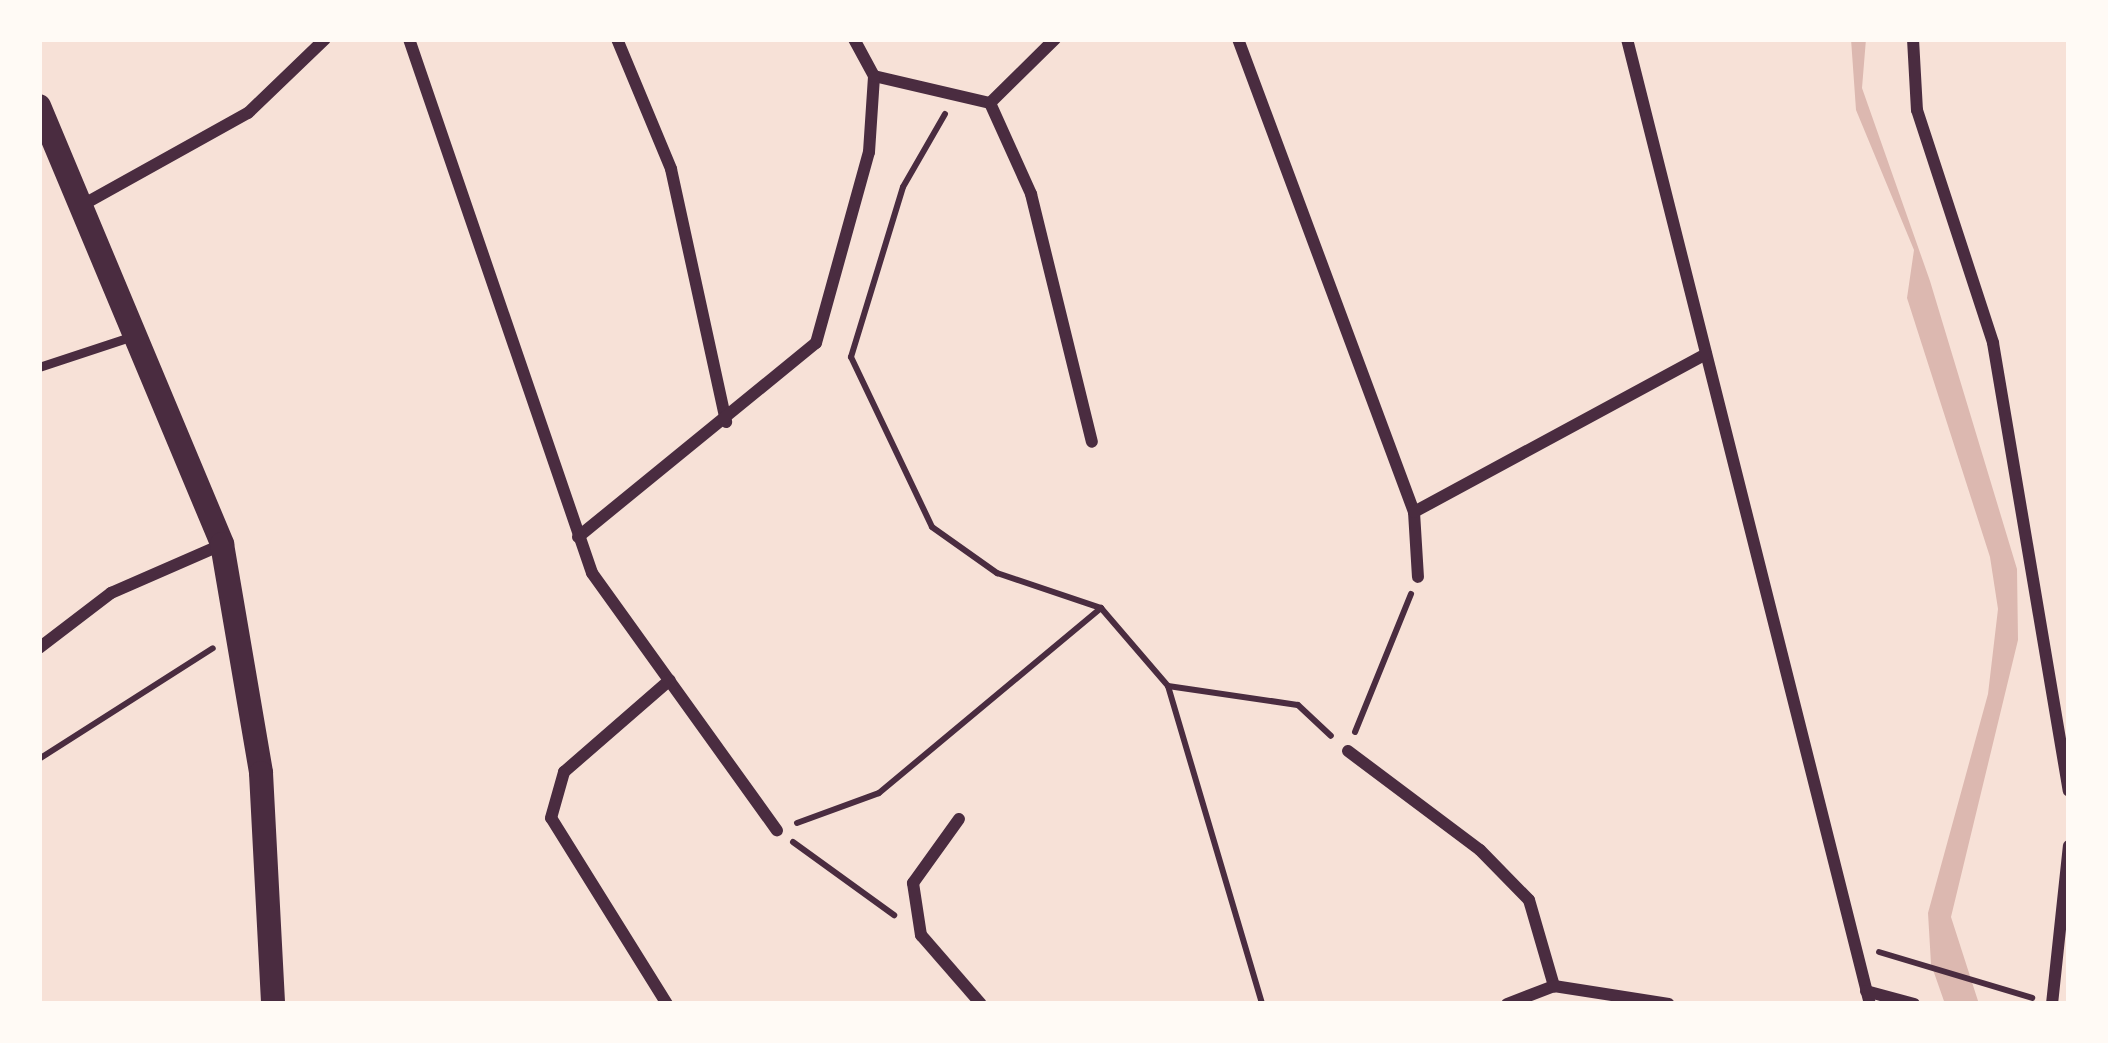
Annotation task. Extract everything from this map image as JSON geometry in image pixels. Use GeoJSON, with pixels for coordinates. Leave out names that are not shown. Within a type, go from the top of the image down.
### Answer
{"type":"FeatureCollection","features":[{"type":"Feature","properties":{"kind":"main road"},"geometry":{"type":"LineString","coordinates":[[39,106],[86,203],[222,544],[261,773],[273,1004]]}},
{"type":"Feature","properties":{"kind":"street"},"geometry":{"type":"LineString","coordinates":[[86,203],[248,113],[325,39]]}},
{"type":"Feature","properties":{"kind":"street"},"geometry":{"type":"LineString","coordinates":[[409,39],[592,573],[777,830]]}},
{"type":"Feature","properties":{"kind":"street"},"geometry":{"type":"LineString","coordinates":[[617,39],[671,169],[726,422]]}},
{"type":"Feature","properties":{"kind":"street"},"geometry":{"type":"LineString","coordinates":[[578,537],[726,422],[816,343],[869,152],[874,76],[854,39]]}},
{"type":"Feature","properties":{"kind":"street"},"geometry":{"type":"LineString","coordinates":[[990,104],[1054,39]]}},
{"type":"Feature","properties":{"kind":"street"},"geometry":{"type":"LineString","coordinates":[[1238,39],[1414,512],[1418,578]]}},
{"type":"Feature","properties":{"kind":"street"},"geometry":{"type":"LineString","coordinates":[[1627,39],[1867,988],[1866,1004]]}},
{"type":"Feature","properties":{"kind":"street"},"geometry":{"type":"LineString","coordinates":[[1913,39],[1917,110],[1993,343],[2069,791]]}},
{"type":"Feature","properties":{"kind":"street"},"geometry":{"type":"LineString","coordinates":[[874,76],[990,104]]}},
{"type":"Feature","properties":{"kind":"street"},"geometry":{"type":"LineString","coordinates":[[990,104],[1031,194],[1092,442]]}},
{"type":"Feature","properties":{"kind":"street"},"geometry":{"type":"LineString","coordinates":[[1414,512],[1706,354]]}},
{"type":"Feature","properties":{"kind":"street"},"geometry":{"type":"LineString","coordinates":[[39,648],[111,593],[222,544]]}},
{"type":"Feature","properties":{"kind":"street"},"geometry":{"type":"LineString","coordinates":[[667,1004],[551,818],[564,772],[670,680]]}},
{"type":"Feature","properties":{"kind":"street"},"geometry":{"type":"LineString","coordinates":[[1348,751],[1480,850],[1529,900],[1554,986]]}},
{"type":"Feature","properties":{"kind":"street"},"geometry":{"type":"LineString","coordinates":[[959,820],[913,883],[921,935],[981,1004]]}},
{"type":"Feature","properties":{"kind":"street"},"geometry":{"type":"LineString","coordinates":[[2049,1004],[2069,845]]}},
{"type":"Feature","properties":{"kind":"street"},"geometry":{"type":"LineString","coordinates":[[1507,1004],[1554,986],[1669,1004]]}},
{"type":"Feature","properties":{"kind":"street"},"geometry":{"type":"LineString","coordinates":[[1867,988],[1914,1004]]}},
{"type":"Feature","properties":{"kind":"lane"},"geometry":{"type":"LineString","coordinates":[[39,367],[139,334]]}},
{"type":"Feature","properties":{"kind":"path"},"geometry":{"type":"LineString","coordinates":[[956,95],[903,187],[851,357],[932,526],[997,573],[1101,608],[1168,686],[1262,1004]]}},
{"type":"Feature","properties":{"kind":"path"},"geometry":{"type":"LineString","coordinates":[[1168,686],[1298,705],[1348,751],[1418,578]]}},
{"type":"Feature","properties":{"kind":"path"},"geometry":{"type":"LineString","coordinates":[[777,830],[879,793],[1101,608]]}},
{"type":"Feature","properties":{"kind":"path"},"geometry":{"type":"LineString","coordinates":[[39,759],[238,632]]}},
{"type":"Feature","properties":{"kind":"path"},"geometry":{"type":"LineString","coordinates":[[777,830],[921,935]]}},
{"type":"Feature","properties":{"kind":"path"},"geometry":{"type":"LineString","coordinates":[[1905,959],[1984,979],[2049,1004]]}},
{"type":"Feature","properties":{"kind":"shaded area"},"geometry":{"type":"Polygon","coordinates":[[[1851,39],[1866,39],[1862,88],[1930,281],[2017,569],[2018,640],[1951,917],[1979,1004],[1945,1004],[1931,964],[1928,913],[1988,694],[1998,609],[1990,557],[1907,298],[1914,250],[1856,110],[1851,39]]]}}]}
